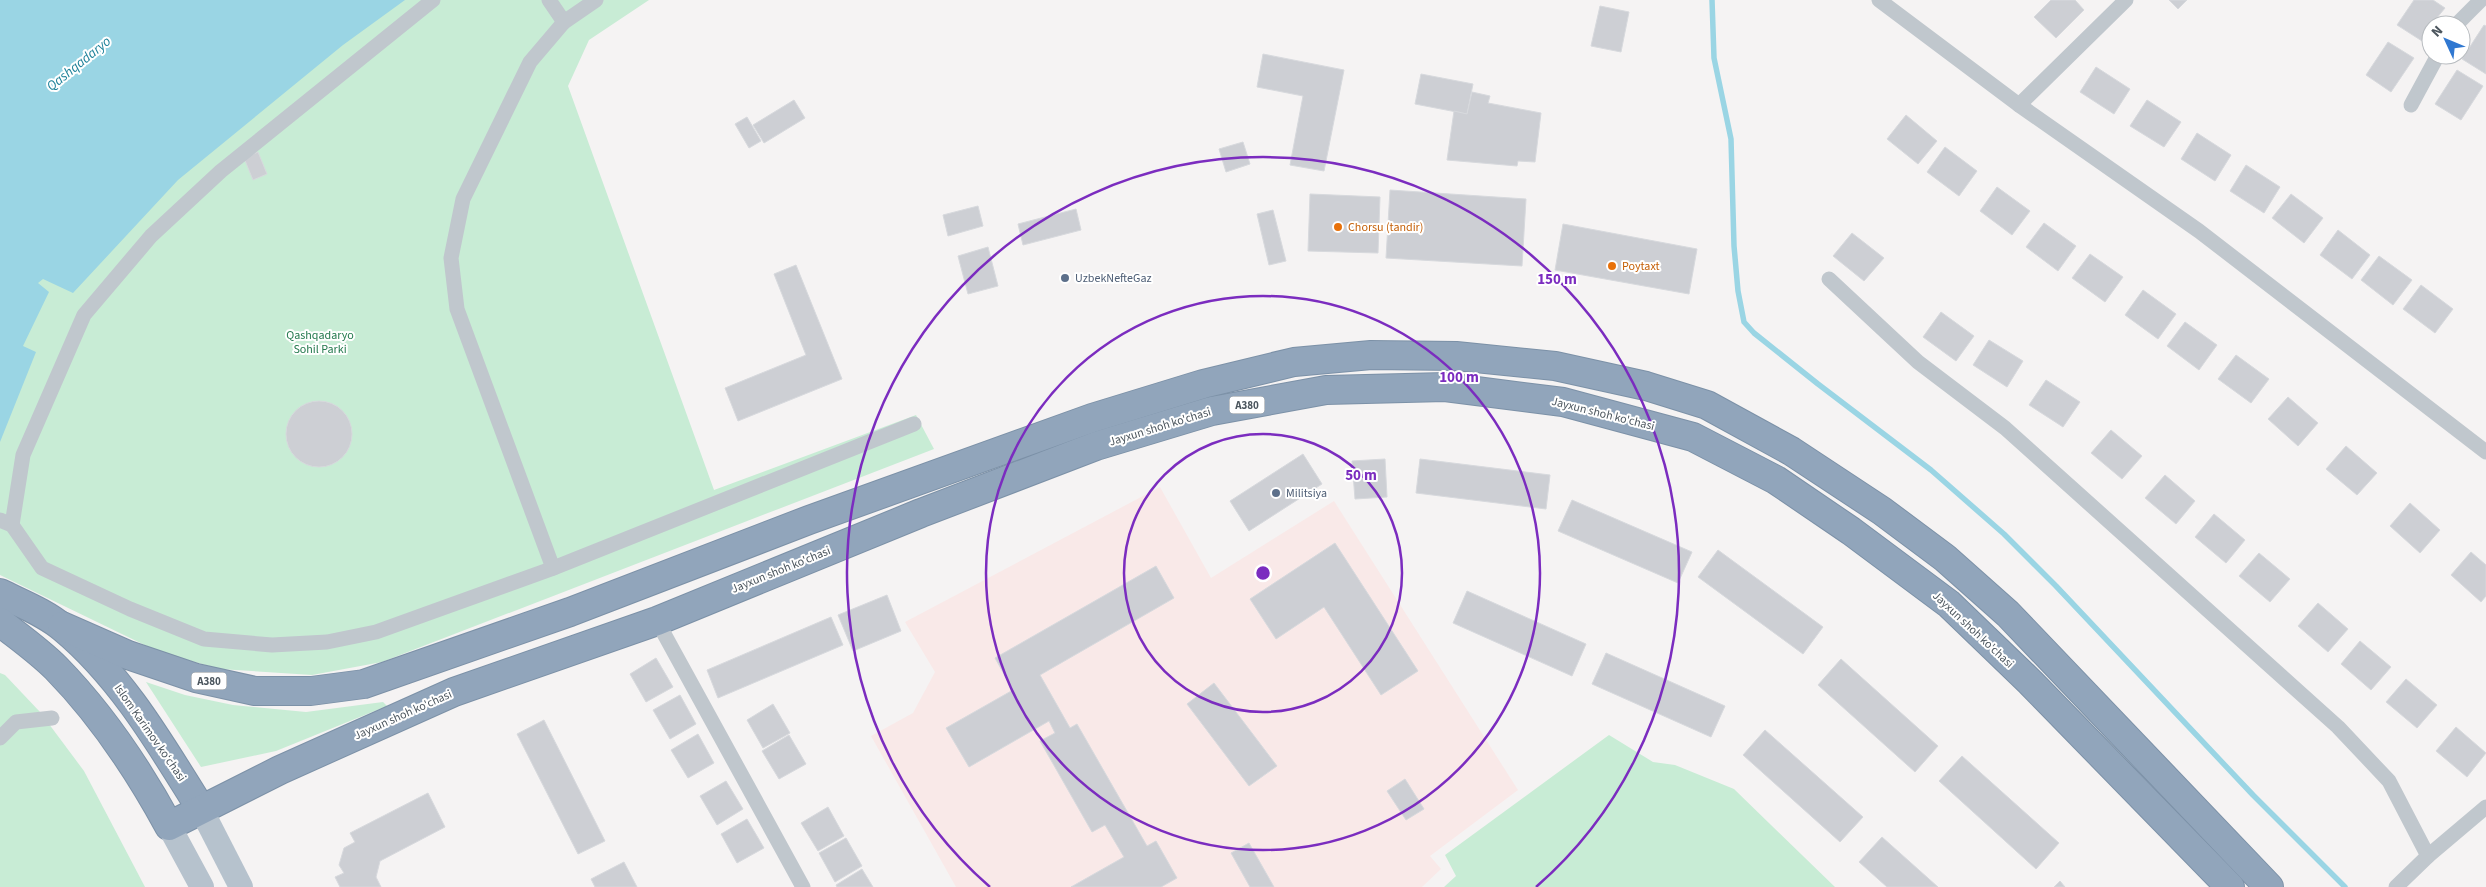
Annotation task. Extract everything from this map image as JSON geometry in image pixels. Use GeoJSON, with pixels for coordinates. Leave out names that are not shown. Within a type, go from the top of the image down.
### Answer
{"type":"FeatureCollection","features":[{"type":"Feature","properties":{"kind":"highway","name":"A380"},"geometry":{"type":"LineString","coordinates":[[62,626],[128,655],[196,678],[255,691],[311,691],[364,684],[444,658],[809,520],[1092,418],[1203,384],[1294,362],[1372,355],[1456,356],[1555,366],[1646,386],[1707,406],[1791,451],[1882,511],[1945,558],[2008,614],[2268,887]]}},
{"type":"Feature","properties":{"kind":"highway","name":"Jayxun shoh ko'chasi"},"geometry":{"type":"LineString","coordinates":[[169,826],[289,766],[454,692],[657,621],[921,513],[1096,446],[1212,411],[1326,390],[1446,387],[1563,402],[1693,437],[1776,480],[1851,531],[1949,604],[2030,682],[2230,887]]}},
{"type":"Feature","properties":{"kind":"highway","name":"Islom Karimov ko‘chasi"},"geometry":{"type":"LineString","coordinates":[[0,592],[62,626],[118,685],[152,732],[201,809]]}},
{"type":"Feature","properties":{"kind":"highway"},"geometry":{"type":"LineString","coordinates":[[0,622],[56,668],[114,736],[148,786],[169,826]]}},
{"type":"Feature","properties":{"kind":"highway"},"geometry":{"type":"LineString","coordinates":[[444,658],[454,692]]}},
{"type":"Feature","properties":{"kind":"main road","name":"Islom Karimov ko‘chasi"},"geometry":{"type":"LineString","coordinates":[[201,809],[241,887]]}},
{"type":"Feature","properties":{"kind":"main road"},"geometry":{"type":"LineString","coordinates":[[169,826],[202,887]]}},
{"type":"Feature","properties":{"kind":"street"},"geometry":{"type":"LineString","coordinates":[[434,0],[221,171],[152,236],[84,316],[23,455],[6,523],[42,568],[121,605],[204,639],[272,645],[327,642],[376,632],[553,568],[914,424]]}},
{"type":"Feature","properties":{"kind":"street"},"geometry":{"type":"LineString","coordinates":[[549,0],[564,22]]}},
{"type":"Feature","properties":{"kind":"street"},"geometry":{"type":"LineString","coordinates":[[553,568],[457,309],[451,258],[462,199],[530,62],[564,22],[596,0]]}},
{"type":"Feature","properties":{"kind":"street"},"geometry":{"type":"LineString","coordinates":[[1878,0],[2020,105],[2199,231],[2486,452]]}},
{"type":"Feature","properties":{"kind":"street"},"geometry":{"type":"LineString","coordinates":[[2020,105],[2126,0]]}},
{"type":"Feature","properties":{"kind":"street"},"geometry":{"type":"LineString","coordinates":[[2466,15],[2481,0]]}},
{"type":"Feature","properties":{"kind":"street"},"geometry":{"type":"LineString","coordinates":[[2411,105],[2433,65]]}},
{"type":"Feature","properties":{"kind":"street"},"geometry":{"type":"LineString","coordinates":[[1829,279],[1918,362],[2005,428],[2338,727],[2389,781],[2428,856]]}},
{"type":"Feature","properties":{"kind":"street"},"geometry":{"type":"LineString","coordinates":[[657,621],[803,887]]}},
{"type":"Feature","properties":{"kind":"street"},"geometry":{"type":"LineString","coordinates":[[0,738],[16,722],[52,718]]}},
{"type":"Feature","properties":{"kind":"street"},"geometry":{"type":"LineString","coordinates":[[2396,887],[2428,856],[2486,807]]}},
{"type":"Feature","properties":{"kind":"shaded area"},"geometry":{"type":"Polygon","coordinates":[[[1160,487],[1211,578],[1334,501],[1518,790],[1430,856],[1441,869],[1422,887],[956,887],[871,736],[913,713],[935,672],[905,622],[1160,487]]]}},
{"type":"Feature","properties":{"kind":"green space","name":"Qashqadaryo Sohil Parki"},"geometry":{"type":"Polygon","coordinates":[[[0,0],[649,0],[589,40],[568,86],[714,490],[916,415],[934,449],[382,662],[312,675],[220,669],[159,652],[0,575],[0,0]]]}},
{"type":"Feature","properties":{"kind":"green space"},"geometry":{"type":"Polygon","coordinates":[[[0,673],[5,675],[40,712],[84,771],[145,887],[0,887],[0,673]]]}},
{"type":"Feature","properties":{"kind":"green space"},"geometry":{"type":"Polygon","coordinates":[[[146,682],[185,695],[233,705],[306,712],[383,702],[387,706],[276,751],[201,767],[146,682]]]}},
{"type":"Feature","properties":{"kind":"green space"},"geometry":{"type":"Polygon","coordinates":[[[1609,735],[1653,762],[1675,765],[1734,789],[1835,887],[1444,887],[1456,876],[1445,855],[1609,735]]]}},
{"type":"Feature","properties":{"kind":"water","name":"Qashqadaryo"},"geometry":{"type":"Polygon","coordinates":[[[0,0],[405,0],[343,45],[178,180],[73,293],[43,279],[38,283],[49,292],[23,346],[36,352],[0,442],[0,0]]]}},
{"type":"Feature","properties":{"kind":"building"},"geometry":{"type":"Polygon","coordinates":[[[2051,0],[2075,0],[2084,10],[2056,38],[2034,17],[2051,0]]]}},
{"type":"Feature","properties":{"kind":"building"},"geometry":{"type":"Polygon","coordinates":[[[2169,0],[2187,0],[2178,9],[2169,0]]]}},
{"type":"Feature","properties":{"kind":"building"},"geometry":{"type":"Polygon","coordinates":[[[2414,0],[2433,0],[2445,8],[2439,15],[2421,15],[2421,40],[2397,25],[2414,0]]]}},
{"type":"Feature","properties":{"kind":"building"},"geometry":{"type":"Polygon","coordinates":[[[1600,6],[1629,12],[1621,52],[1591,46],[1600,6]]]}},
{"type":"Feature","properties":{"kind":"building"},"geometry":{"type":"Polygon","coordinates":[[[2484,25],[2486,26],[2486,74],[2471,65],[2471,45],[2484,25]]]}},
{"type":"Feature","properties":{"kind":"building"},"geometry":{"type":"Polygon","coordinates":[[[2388,42],[2414,58],[2391,92],[2366,75],[2388,42]]]}},
{"type":"Feature","properties":{"kind":"building"},"geometry":{"type":"Polygon","coordinates":[[[1263,54],[1344,70],[1324,171],[1290,165],[1303,96],[1257,87],[1263,54]]]}},
{"type":"Feature","properties":{"kind":"building"},"geometry":{"type":"Polygon","coordinates":[[[2096,67],[2130,89],[2114,114],[2080,92],[2096,67]]]}},
{"type":"Feature","properties":{"kind":"building"},"geometry":{"type":"Polygon","coordinates":[[[2457,70],[2483,86],[2461,120],[2435,104],[2457,70]]]}},
{"type":"Feature","properties":{"kind":"building"},"geometry":{"type":"Polygon","coordinates":[[[1421,74],[1473,84],[1467,114],[1415,104],[1421,74]]]}},
{"type":"Feature","properties":{"kind":"building"},"geometry":{"type":"Polygon","coordinates":[[[1472,92],[1490,96],[1488,103],[1541,113],[1535,162],[1518,161],[1517,166],[1447,160],[1454,111],[1467,114],[1472,92]]]}},
{"type":"Feature","properties":{"kind":"building"},"geometry":{"type":"Polygon","coordinates":[[[794,100],[805,118],[764,143],[753,125],[794,100]]]}},
{"type":"Feature","properties":{"kind":"building"},"geometry":{"type":"Polygon","coordinates":[[[2147,100],[2181,122],[2164,147],[2130,126],[2147,100]]]}},
{"type":"Feature","properties":{"kind":"building"},"geometry":{"type":"Polygon","coordinates":[[[1906,115],[1937,141],[1918,164],[1887,139],[1906,115]]]}},
{"type":"Feature","properties":{"kind":"building"},"geometry":{"type":"Polygon","coordinates":[[[747,117],[761,141],[749,148],[735,124],[747,117]]]}},
{"type":"Feature","properties":{"kind":"building"},"geometry":{"type":"Polygon","coordinates":[[[2197,133],[2231,155],[2215,181],[2181,159],[2197,133]]]}},
{"type":"Feature","properties":{"kind":"building"},"geometry":{"type":"Polygon","coordinates":[[[1243,142],[1250,164],[1226,172],[1219,149],[1243,142]]]}},
{"type":"Feature","properties":{"kind":"building"},"geometry":{"type":"Polygon","coordinates":[[[1945,147],[1977,171],[1959,196],[1927,172],[1945,147]]]}},
{"type":"Feature","properties":{"kind":"building"},"geometry":{"type":"Polygon","coordinates":[[[258,152],[267,174],[253,180],[244,158],[258,152]]]}},
{"type":"Feature","properties":{"kind":"building"},"geometry":{"type":"Polygon","coordinates":[[[2246,165],[2280,187],[2264,213],[2230,191],[2246,165]]]}},
{"type":"Feature","properties":{"kind":"building"},"geometry":{"type":"Polygon","coordinates":[[[1997,187],[2030,211],[2012,235],[1980,211],[1997,187]]]}},
{"type":"Feature","properties":{"kind":"building"},"geometry":{"type":"Polygon","coordinates":[[[1390,190],[1526,199],[1522,266],[1386,258],[1390,190]]]}},
{"type":"Feature","properties":{"kind":"building"},"geometry":{"type":"Polygon","coordinates":[[[1310,194],[1380,197],[1378,253],[1308,251],[1310,194]]]}},
{"type":"Feature","properties":{"kind":"building"},"geometry":{"type":"Polygon","coordinates":[[[2291,194],[2323,218],[2304,243],[2272,218],[2291,194]]]}},
{"type":"Feature","properties":{"kind":"building"},"geometry":{"type":"Polygon","coordinates":[[[978,206],[983,226],[948,236],[943,215],[978,206]]]}},
{"type":"Feature","properties":{"kind":"building"},"geometry":{"type":"Polygon","coordinates":[[[1076,209],[1081,230],[1023,245],[1018,224],[1076,209]]]}},
{"type":"Feature","properties":{"kind":"building"},"geometry":{"type":"Polygon","coordinates":[[[1273,210],[1286,261],[1269,265],[1257,214],[1273,210]]]}},
{"type":"Feature","properties":{"kind":"building"},"geometry":{"type":"Polygon","coordinates":[[[2044,223],[2076,246],[2058,271],[2026,247],[2044,223]]]}},
{"type":"Feature","properties":{"kind":"building"},"geometry":{"type":"Polygon","coordinates":[[[1563,224],[1697,249],[1689,294],[1555,270],[1563,224]]]}},
{"type":"Feature","properties":{"kind":"building"},"geometry":{"type":"Polygon","coordinates":[[[2338,230],[2370,255],[2352,279],[2320,255],[2338,230]]]}},
{"type":"Feature","properties":{"kind":"building"},"geometry":{"type":"Polygon","coordinates":[[[1852,233],[1884,258],[1864,281],[1833,256],[1852,233]]]}},
{"type":"Feature","properties":{"kind":"building"},"geometry":{"type":"Polygon","coordinates":[[[988,247],[998,286],[968,294],[958,256],[988,247]]]}},
{"type":"Feature","properties":{"kind":"building"},"geometry":{"type":"Polygon","coordinates":[[[2090,254],[2123,277],[2105,302],[2072,278],[2090,254]]]}},
{"type":"Feature","properties":{"kind":"building"},"geometry":{"type":"Polygon","coordinates":[[[2379,256],[2412,280],[2393,305],[2361,280],[2379,256]]]}},
{"type":"Feature","properties":{"kind":"building"},"geometry":{"type":"Polygon","coordinates":[[[796,265],[842,379],[738,421],[725,388],[806,355],[774,274],[796,265]]]}},
{"type":"Feature","properties":{"kind":"building"},"geometry":{"type":"Polygon","coordinates":[[[2421,285],[2453,309],[2435,333],[2403,309],[2421,285]]]}},
{"type":"Feature","properties":{"kind":"building"},"geometry":{"type":"Polygon","coordinates":[[[2143,290],[2176,314],[2158,339],[2125,315],[2143,290]]]}},
{"type":"Feature","properties":{"kind":"building"},"geometry":{"type":"Polygon","coordinates":[[[1941,312],[1974,336],[1956,361],[1923,337],[1941,312]]]}},
{"type":"Feature","properties":{"kind":"building"},"geometry":{"type":"Polygon","coordinates":[[[2185,322],[2217,345],[2199,370],[2167,346],[2185,322]]]}},
{"type":"Feature","properties":{"kind":"building"},"geometry":{"type":"Polygon","coordinates":[[[1989,340],[2023,361],[2007,387],[1973,365],[1989,340]]]}},
{"type":"Feature","properties":{"kind":"building"},"geometry":{"type":"Polygon","coordinates":[[[2236,355],[2269,379],[2251,403],[2218,379],[2236,355]]]}},
{"type":"Feature","properties":{"kind":"building"},"geometry":{"type":"Polygon","coordinates":[[[2046,380],[2080,402],[2063,427],[2029,405],[2046,380]]]}},
{"type":"Feature","properties":{"kind":"building"},"geometry":{"type":"Polygon","coordinates":[[[2288,397],[2318,423],[2298,446],[2268,419],[2288,397]]]}},
{"type":"Feature","properties":{"kind":"building"},"geometry":{"type":"Polygon","coordinates":[[[319,401],[332,404],[342,411],[349,421],[352,434],[349,447],[342,457],[332,464],[319,467],[306,464],[296,457],[289,447],[286,434],[289,421],[296,411],[306,404],[319,401]]]}},
{"type":"Feature","properties":{"kind":"building"},"geometry":{"type":"Polygon","coordinates":[[[2111,430],[2142,456],[2122,479],[2091,453],[2111,430]]]}},
{"type":"Feature","properties":{"kind":"building"},"geometry":{"type":"Polygon","coordinates":[[[2346,446],[2377,473],[2357,495],[2326,469],[2346,446]]]}},
{"type":"Feature","properties":{"kind":"building","name":"Militsiya"},"geometry":{"type":"Polygon","coordinates":[[[1303,454],[1322,484],[1249,531],[1230,501],[1303,454]]]}},
{"type":"Feature","properties":{"kind":"building"},"geometry":{"type":"Polygon","coordinates":[[[1385,459],[1387,497],[1355,499],[1352,461],[1385,459]]]}},
{"type":"Feature","properties":{"kind":"building"},"geometry":{"type":"Polygon","coordinates":[[[1420,459],[1550,475],[1546,509],[1416,493],[1420,459]]]}},
{"type":"Feature","properties":{"kind":"building"},"geometry":{"type":"Polygon","coordinates":[[[2165,475],[2195,501],[2176,524],[2145,498],[2165,475]]]}},
{"type":"Feature","properties":{"kind":"building"},"geometry":{"type":"Polygon","coordinates":[[[1572,500],[1692,552],[1678,583],[1558,531],[1572,500]]]}},
{"type":"Feature","properties":{"kind":"building"},"geometry":{"type":"Polygon","coordinates":[[[2410,503],[2440,530],[2420,553],[2390,526],[2410,503]]]}},
{"type":"Feature","properties":{"kind":"building"},"geometry":{"type":"Polygon","coordinates":[[[2214,514],[2245,540],[2226,563],[2195,537],[2214,514]]]}},
{"type":"Feature","properties":{"kind":"building"},"geometry":{"type":"Polygon","coordinates":[[[1335,543],[1418,671],[1381,695],[1324,607],[1276,639],[1250,599],[1335,543]]]}},
{"type":"Feature","properties":{"kind":"building"},"geometry":{"type":"Polygon","coordinates":[[[1718,550],[1823,627],[1803,654],[1698,577],[1718,550]]]}},
{"type":"Feature","properties":{"kind":"building"},"geometry":{"type":"Polygon","coordinates":[[[2471,552],[2486,565],[2486,596],[2481,602],[2451,575],[2471,552]]]}},
{"type":"Feature","properties":{"kind":"building"},"geometry":{"type":"Polygon","coordinates":[[[2259,553],[2290,579],[2270,602],[2239,576],[2259,553]]]}},
{"type":"Feature","properties":{"kind":"building"},"geometry":{"type":"Polygon","coordinates":[[[1156,566],[1174,598],[1040,675],[1070,728],[1077,724],[1147,846],[1156,841],[1177,878],[1161,887],[1071,887],[1124,857],[1105,825],[1092,832],[1040,741],[1055,733],[1049,721],[969,767],[946,728],[1013,690],[995,658],[1156,566]]]}},
{"type":"Feature","properties":{"kind":"building"},"geometry":{"type":"Polygon","coordinates":[[[1467,591],[1586,644],[1572,676],[1453,623],[1467,591]]]}},
{"type":"Feature","properties":{"kind":"building"},"geometry":{"type":"Polygon","coordinates":[[[887,595],[901,631],[853,651],[838,615],[887,595]]]}},
{"type":"Feature","properties":{"kind":"building"},"geometry":{"type":"Polygon","coordinates":[[[2318,603],[2348,629],[2328,652],[2298,626],[2318,603]]]}},
{"type":"Feature","properties":{"kind":"building"},"geometry":{"type":"Polygon","coordinates":[[[831,617],[843,645],[718,698],[707,670],[831,617]]]}},
{"type":"Feature","properties":{"kind":"building"},"geometry":{"type":"Polygon","coordinates":[[[2360,641],[2391,667],[2371,690],[2341,664],[2360,641]]]}},
{"type":"Feature","properties":{"kind":"building"},"geometry":{"type":"Polygon","coordinates":[[[1606,653],[1725,706],[1711,737],[1592,684],[1606,653]]]}},
{"type":"Feature","properties":{"kind":"building"},"geometry":{"type":"Polygon","coordinates":[[[656,658],[673,687],[646,702],[630,674],[656,658]]]}},
{"type":"Feature","properties":{"kind":"building"},"geometry":{"type":"Polygon","coordinates":[[[1841,659],[1938,746],[1915,772],[1818,685],[1841,659]]]}},
{"type":"Feature","properties":{"kind":"building"},"geometry":{"type":"Polygon","coordinates":[[[2406,679],[2437,705],[2417,728],[2386,702],[2406,679]]]}},
{"type":"Feature","properties":{"kind":"building"},"geometry":{"type":"Polygon","coordinates":[[[1214,683],[1277,766],[1249,786],[1187,704],[1214,683]]]}},
{"type":"Feature","properties":{"kind":"building"},"geometry":{"type":"Polygon","coordinates":[[[680,695],[696,724],[670,739],[653,710],[680,695]]]}},
{"type":"Feature","properties":{"kind":"building"},"geometry":{"type":"Polygon","coordinates":[[[773,704],[790,733],[763,748],[747,720],[773,704]]]}},
{"type":"Feature","properties":{"kind":"building"},"geometry":{"type":"Polygon","coordinates":[[[544,720],[605,841],[578,854],[517,734],[544,720]]]}},
{"type":"Feature","properties":{"kind":"building"},"geometry":{"type":"Polygon","coordinates":[[[2456,727],[2486,753],[2467,777],[2436,751],[2456,727]]]}},
{"type":"Feature","properties":{"kind":"building"},"geometry":{"type":"Polygon","coordinates":[[[1765,730],[1863,817],[1840,842],[1743,755],[1765,730]]]}},
{"type":"Feature","properties":{"kind":"building"},"geometry":{"type":"Polygon","coordinates":[[[698,734],[714,763],[688,778],[671,750],[698,734]]]}},
{"type":"Feature","properties":{"kind":"building"},"geometry":{"type":"Polygon","coordinates":[[[789,735],[806,764],[779,779],[762,751],[789,735]]]}},
{"type":"Feature","properties":{"kind":"building"},"geometry":{"type":"Polygon","coordinates":[[[1962,756],[2059,843],[2036,869],[1939,781],[1962,756]]]}},
{"type":"Feature","properties":{"kind":"building"},"geometry":{"type":"Polygon","coordinates":[[[1405,779],[1424,809],[1406,820],[1387,791],[1405,779]]]}},
{"type":"Feature","properties":{"kind":"building"},"geometry":{"type":"Polygon","coordinates":[[[726,781],[743,809],[717,825],[700,796],[726,781]]]}},
{"type":"Feature","properties":{"kind":"building"},"geometry":{"type":"Polygon","coordinates":[[[428,793],[445,827],[380,861],[376,877],[381,887],[340,887],[335,877],[344,873],[339,865],[344,848],[355,842],[350,833],[428,793]]]}},
{"type":"Feature","properties":{"kind":"building"},"geometry":{"type":"Polygon","coordinates":[[[828,807],[844,836],[818,851],[801,823],[828,807]]]}},
{"type":"Feature","properties":{"kind":"building"},"geometry":{"type":"Polygon","coordinates":[[[747,819],[764,848],[737,863],[721,834],[747,819]]]}},
{"type":"Feature","properties":{"kind":"building"},"geometry":{"type":"Polygon","coordinates":[[[1882,837],[1938,887],[1887,887],[1859,862],[1882,837]]]}},
{"type":"Feature","properties":{"kind":"building"},"geometry":{"type":"Polygon","coordinates":[[[846,838],[862,866],[835,882],[819,853],[846,838]]]}},
{"type":"Feature","properties":{"kind":"building"},"geometry":{"type":"Polygon","coordinates":[[[1249,843],[1274,887],[1250,887],[1231,853],[1249,843]]]}},
{"type":"Feature","properties":{"kind":"building"},"geometry":{"type":"Polygon","coordinates":[[[624,862],[637,887],[595,887],[591,879],[624,862]]]}},
{"type":"Feature","properties":{"kind":"building"},"geometry":{"type":"Polygon","coordinates":[[[862,869],[873,887],[837,887],[836,885],[862,869]]]}},
{"type":"Feature","properties":{"kind":"building"},"geometry":{"type":"Polygon","coordinates":[[[2060,881],[2065,887],[2054,887],[2060,881]]]}},
{"type":"Feature","properties":{"kind":"waterway"},"geometry":{"type":"LineString","coordinates":[[1712,0],[1714,58],[1731,139],[1734,246],[1738,291],[1744,322],[1754,333],[1818,384],[1931,470],[2004,534],[2056,586],[2253,795],[2345,887]]}},
{"type":"Feature","properties":{"kind":"place","name":"Chorsu (tandir)"},"geometry":{"type":"Point","coordinates":[1338,227]}},
{"type":"Feature","properties":{"kind":"place","name":"Poytaxt"},"geometry":{"type":"Point","coordinates":[1612,266]}},
{"type":"Feature","properties":{"kind":"place","name":"UzbekNefteGaz"},"geometry":{"type":"Point","coordinates":[1065,278]}},
{"type":"Feature","properties":{"kind":"place","name":"Militsiya"},"geometry":{"type":"Point","coordinates":[1276,493]}}]}
